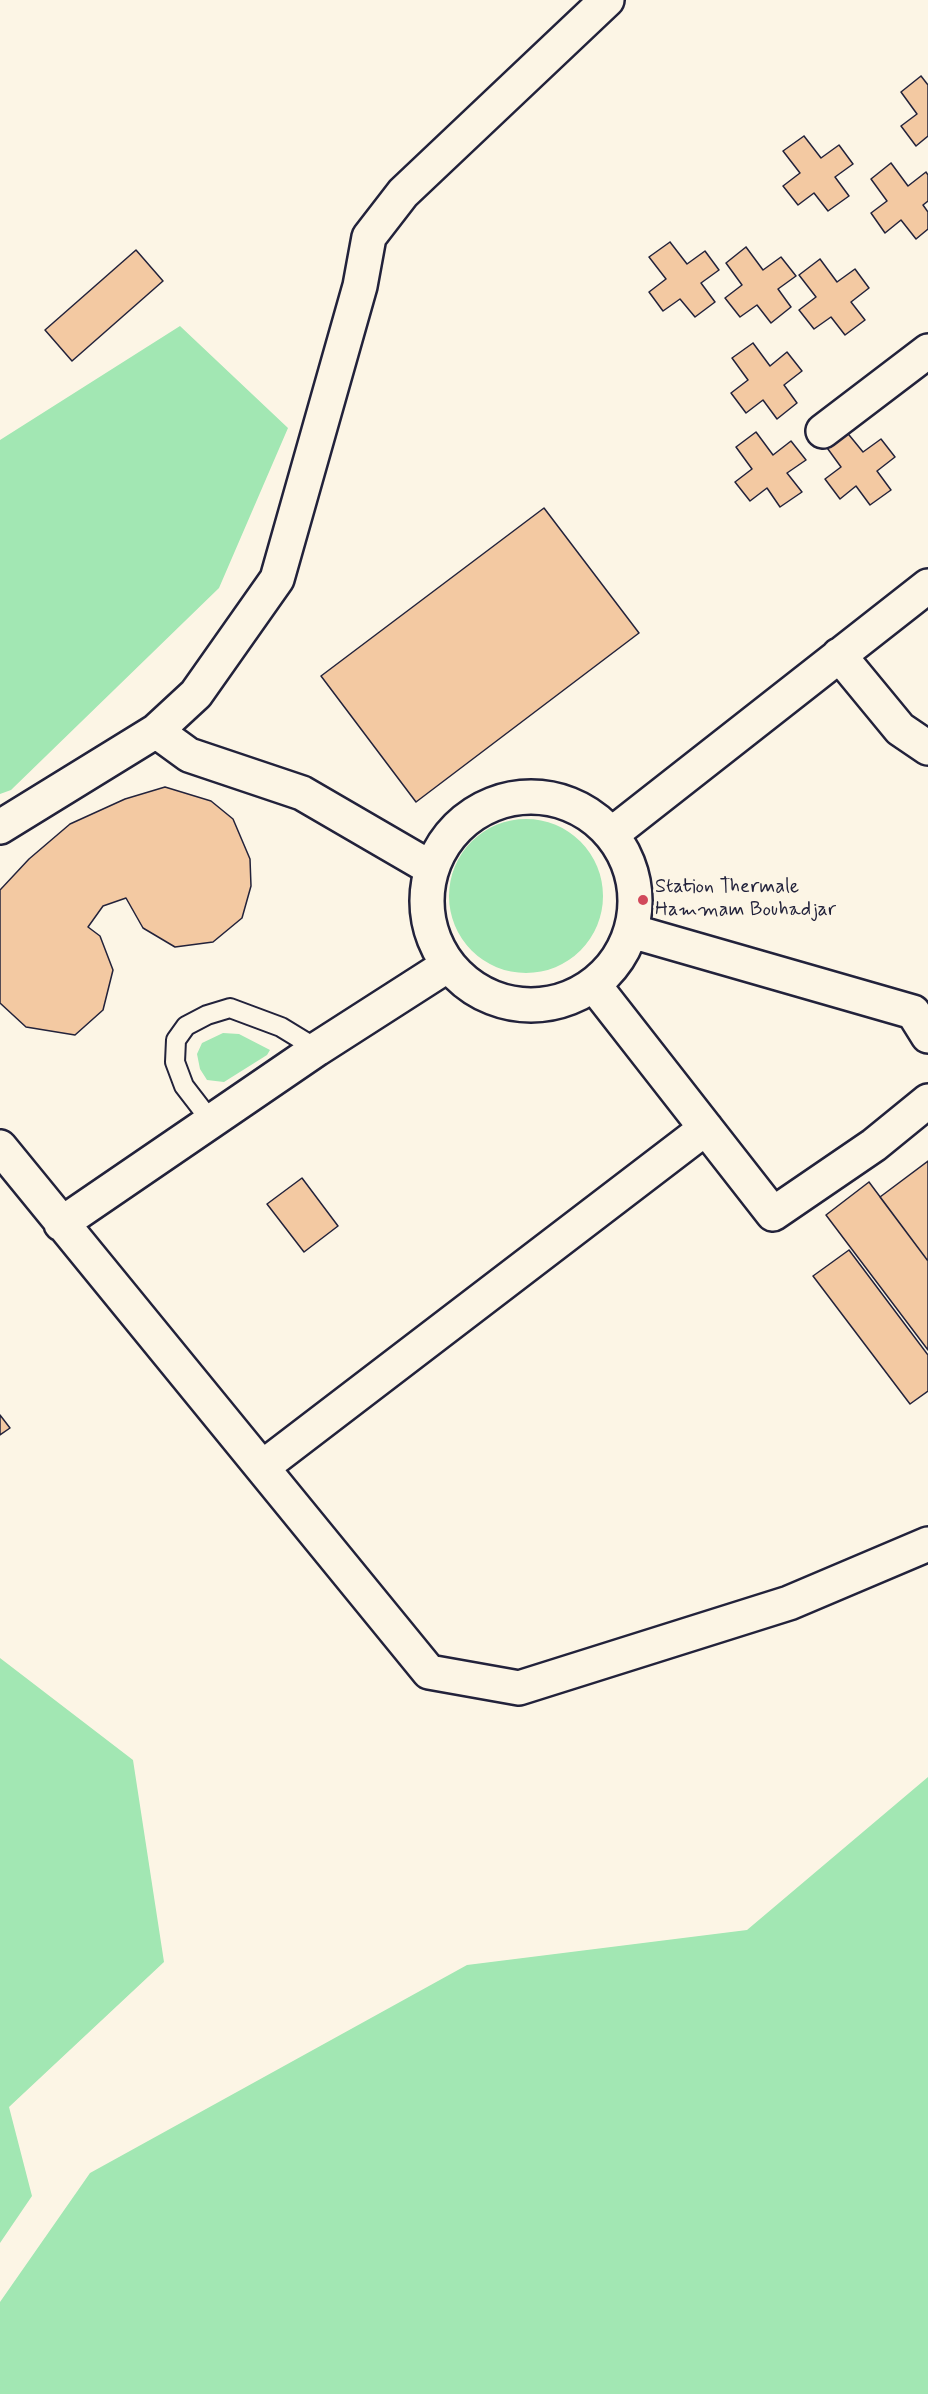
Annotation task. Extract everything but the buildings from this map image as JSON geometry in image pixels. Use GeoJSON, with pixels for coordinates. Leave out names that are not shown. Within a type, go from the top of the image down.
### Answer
{"type":"FeatureCollection","features":[{"type":"Feature","properties":{"kind":"street"},"geometry":{"type":"LineString","coordinates":[[0,827],[156,731],[196,694],[277,579],[360,286],[369,237],[403,193],[608,0]]}},
{"type":"Feature","properties":{"kind":"street"},"geometry":{"type":"LineString","coordinates":[[823,431],[928,351]]}},
{"type":"Feature","properties":{"kind":"street"},"geometry":{"type":"LineString","coordinates":[[612,834],[928,586]]}},
{"type":"Feature","properties":{"kind":"street"},"geometry":{"type":"LineString","coordinates":[[839,655],[900,729],[928,748]]}},
{"type":"Feature","properties":{"kind":"street"},"geometry":{"type":"LineString","coordinates":[[156,731],[189,755],[302,793],[431,868]]}},
{"type":"Feature","properties":{"kind":"street"},"geometry":{"type":"LineString","coordinates":[[527,795],[559,799],[588,813],[612,834],[629,864],[636,897],[631,931],[617,961],[594,985],[566,1000],[533,1006],[501,1001],[471,987],[448,965],[431,935],[426,902],[431,868],[445,840],[467,817],[496,801],[527,795]]}},
{"type":"Feature","properties":{"kind":"street"},"geometry":{"type":"LineString","coordinates":[[631,931],[913,1012],[928,1036]]}},
{"type":"Feature","properties":{"kind":"street"},"geometry":{"type":"LineString","coordinates":[[61,1224],[317,1048],[448,965]]}},
{"type":"Feature","properties":{"kind":"street"},"geometry":{"type":"LineString","coordinates":[[594,985],[773,1214],[874,1145],[928,1101]]}},
{"type":"Feature","properties":{"kind":"street"},"geometry":{"type":"LineString","coordinates":[[264,1466],[706,1128]]}},
{"type":"Feature","properties":{"kind":"street"},"geometry":{"type":"LineString","coordinates":[[0,1147],[61,1224],[264,1466],[429,1671],[519,1688],[789,1603],[928,1544]]}},
{"type":"Feature","properties":{"kind":"lane"},"geometry":{"type":"LineString","coordinates":[[211,1121],[184,1086],[176,1062],[176,1040],[186,1026],[207,1015],[230,1008],[281,1027],[317,1048]]}},
{"type":"Feature","properties":{"kind":"green space"},"geometry":{"type":"Polygon","coordinates":[[[180,326],[288,428],[219,588],[11,790],[0,794],[0,440],[180,326]]]}},
{"type":"Feature","properties":{"kind":"green space"},"geometry":{"type":"Polygon","coordinates":[[[526,819],[541,820],[556,825],[581,841],[597,866],[602,881],[602,911],[597,926],[581,951],[556,967],[541,972],[526,973],[511,972],[496,967],[471,951],[455,926],[450,911],[449,896],[450,881],[455,866],[471,841],[496,825],[511,820],[526,819]]]}},
{"type":"Feature","properties":{"kind":"green space"},"geometry":{"type":"Polygon","coordinates":[[[223,1033],[239,1034],[270,1050],[267,1055],[224,1082],[207,1080],[200,1069],[197,1054],[202,1043],[223,1033]]]}},
{"type":"Feature","properties":{"kind":"green space"},"geometry":{"type":"Polygon","coordinates":[[[0,1658],[133,1760],[164,1962],[9,2107],[32,2196],[0,2243],[0,1658]]]}},
{"type":"Feature","properties":{"kind":"green space"},"geometry":{"type":"Polygon","coordinates":[[[928,1777],[928,2394],[0,2394],[0,2302],[90,2173],[467,1965],[747,1930],[928,1777]]]}},
{"type":"Feature","properties":{"kind":"place","name":"Station Thermale Hammam Bouhadjar"},"geometry":{"type":"Point","coordinates":[643,900]}}]}
